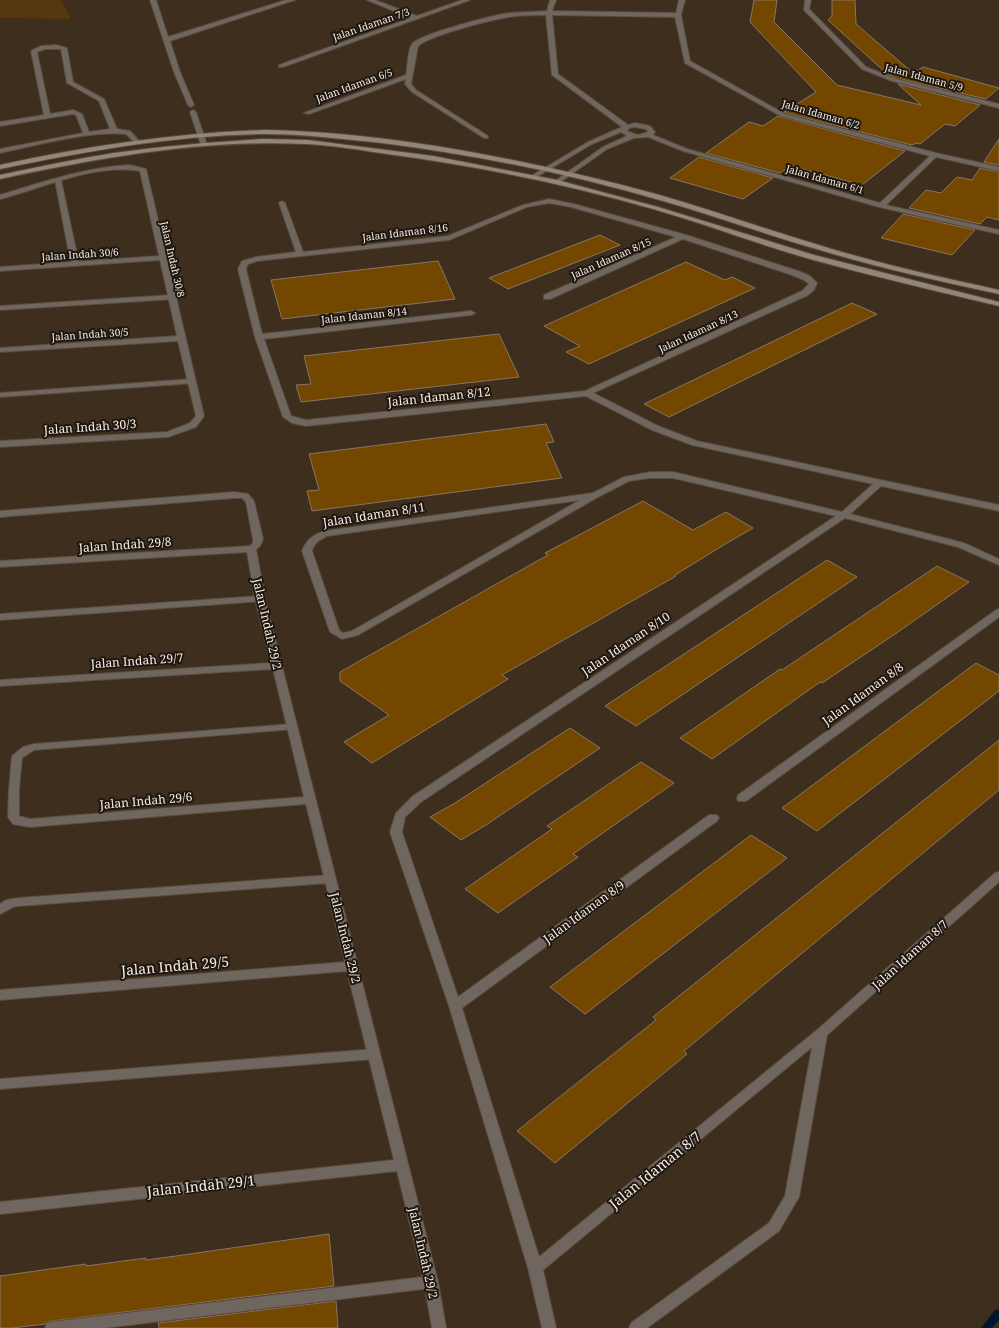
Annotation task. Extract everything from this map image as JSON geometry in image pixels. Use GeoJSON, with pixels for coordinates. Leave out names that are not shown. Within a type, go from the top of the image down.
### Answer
{"type":"FeatureCollection","features":[{"type":"Feature","properties":{"kind":"main road"},"geometry":{"type":"LineString","coordinates":[[0,167],[104,146],[201,135],[264,132],[374,140],[443,149],[509,161],[566,174],[668,200],[822,248],[937,278],[999,292]]}},
{"type":"Feature","properties":{"kind":"main road"},"geometry":{"type":"LineString","coordinates":[[0,178],[61,164],[115,155],[204,145],[263,141],[308,142],[433,158],[557,182],[656,208],[811,257],[999,304]]}},
{"type":"Feature","properties":{"kind":"street"},"geometry":{"type":"LineString","coordinates":[[153,0],[177,72],[191,105]]}},
{"type":"Feature","properties":{"kind":"street"},"geometry":{"type":"LineString","coordinates":[[166,40],[292,0]]}},
{"type":"Feature","properties":{"kind":"street"},"geometry":{"type":"LineString","coordinates":[[370,0],[417,18]]}},
{"type":"Feature","properties":{"kind":"street","name":"Jalan Idaman 7/3"},"geometry":{"type":"LineString","coordinates":[[281,66],[467,0]]}},
{"type":"Feature","properties":{"kind":"street"},"geometry":{"type":"LineString","coordinates":[[553,0],[549,13],[555,75],[626,128]]}},
{"type":"Feature","properties":{"kind":"street","name":"Jalan Idaman 6/2"},"geometry":{"type":"LineString","coordinates":[[682,0],[678,15],[687,62],[783,115],[935,155],[999,169]]}},
{"type":"Feature","properties":{"kind":"street","name":"Jalan Idaman 5/9"},"geometry":{"type":"LineString","coordinates":[[808,0],[806,10],[864,68],[894,80],[999,106]]}},
{"type":"Feature","properties":{"kind":"street"},"geometry":{"type":"LineString","coordinates":[[486,137],[414,91],[408,84],[413,50],[415,45],[420,41],[498,16],[549,13],[678,15]]}},
{"type":"Feature","properties":{"kind":"street"},"geometry":{"type":"LineString","coordinates":[[47,115],[34,51],[47,47],[62,47],[64,48],[70,83],[102,100],[114,131]]}},
{"type":"Feature","properties":{"kind":"street","name":"Jalan Idaman 6/5"},"geometry":{"type":"LineString","coordinates":[[307,113],[408,76]]}},
{"type":"Feature","properties":{"kind":"street"},"geometry":{"type":"LineString","coordinates":[[0,124],[69,112],[77,113],[87,134]]}},
{"type":"Feature","properties":{"kind":"street"},"geometry":{"type":"LineString","coordinates":[[193,112],[204,145]]}},
{"type":"Feature","properties":{"kind":"street"},"geometry":{"type":"LineString","coordinates":[[533,177],[590,143],[626,128],[635,125],[648,127],[652,132],[648,135],[634,136],[624,132],[626,128]]}},
{"type":"Feature","properties":{"kind":"street"},"geometry":{"type":"LineString","coordinates":[[0,151],[87,134],[114,131],[128,132],[137,142]]}},
{"type":"Feature","properties":{"kind":"street","name":"Jalan Idaman 6/1"},"geometry":{"type":"LineString","coordinates":[[648,135],[685,150],[881,206],[999,232]]}},
{"type":"Feature","properties":{"kind":"street"},"geometry":{"type":"LineString","coordinates":[[557,182],[566,174],[605,148],[634,136]]}},
{"type":"Feature","properties":{"kind":"street"},"geometry":{"type":"LineString","coordinates":[[881,206],[935,155]]}},
{"type":"Feature","properties":{"kind":"street","name":"Jalan Indah 30/8"},"geometry":{"type":"LineString","coordinates":[[58,180],[118,167],[129,166],[143,169],[162,258],[200,416],[193,425],[182,430]]}},
{"type":"Feature","properties":{"kind":"street"},"geometry":{"type":"LineString","coordinates":[[0,197],[58,180],[75,264]]}},
{"type":"Feature","properties":{"kind":"street","name":"Jalan Idaman 8/16"},"geometry":{"type":"LineString","coordinates":[[259,337],[242,269],[245,263],[256,259],[449,238],[525,206],[549,201],[572,205],[683,237]]}},
{"type":"Feature","properties":{"kind":"street"},"geometry":{"type":"LineString","coordinates":[[282,203],[300,254]]}},
{"type":"Feature","properties":{"kind":"street","name":"Jalan Idaman 8/13"},"geometry":{"type":"LineString","coordinates":[[587,393],[805,293],[811,288],[813,283],[795,273],[683,237]]}},
{"type":"Feature","properties":{"kind":"street","name":"Jalan Idaman 8/15"},"geometry":{"type":"LineString","coordinates":[[547,297],[683,237]]}},
{"type":"Feature","properties":{"kind":"street","name":"Jalan Indah 30/6"},"geometry":{"type":"LineString","coordinates":[[0,269],[162,258]]}},
{"type":"Feature","properties":{"kind":"street"},"geometry":{"type":"LineString","coordinates":[[0,308],[172,297]]}},
{"type":"Feature","properties":{"kind":"street","name":"Jalan Idaman 8/14"},"geometry":{"type":"LineString","coordinates":[[259,337],[471,313]]}},
{"type":"Feature","properties":{"kind":"street","name":"Jalan Idaman 8/12"},"geometry":{"type":"LineString","coordinates":[[259,337],[287,417],[294,421],[306,423],[587,393]]}},
{"type":"Feature","properties":{"kind":"street","name":"Jalan Indah 30/5"},"geometry":{"type":"LineString","coordinates":[[0,350],[181,338]]}},
{"type":"Feature","properties":{"kind":"street"},"geometry":{"type":"LineString","coordinates":[[0,395],[192,381]]}},
{"type":"Feature","properties":{"kind":"street"},"geometry":{"type":"LineString","coordinates":[[587,393],[655,428],[695,442],[999,508]]}},
{"type":"Feature","properties":{"kind":"street","name":"Jalan Indah 30/3"},"geometry":{"type":"LineString","coordinates":[[0,444],[168,434],[182,430]]}},
{"type":"Feature","properties":{"kind":"street","name":"Jalan Idaman 8/11"},"geometry":{"type":"LineString","coordinates":[[595,495],[325,534],[318,537],[308,546],[308,551],[335,632],[342,636],[355,633],[595,495],[627,479],[650,475],[673,475],[844,515],[961,545],[999,562]]}},
{"type":"Feature","properties":{"kind":"street","name":"Jalan Idaman 8/10"},"geometry":{"type":"LineString","coordinates":[[455,1006],[396,832],[400,816],[417,799],[844,515],[879,483]]}},
{"type":"Feature","properties":{"kind":"street"},"geometry":{"type":"LineString","coordinates":[[0,514],[234,495],[245,496],[250,500],[258,539],[258,544],[251,549]]}},
{"type":"Feature","properties":{"kind":"street","name":"Jalan Indah 29/8"},"geometry":{"type":"LineString","coordinates":[[0,564],[251,549]]}},
{"type":"Feature","properties":{"kind":"street","name":"Jalan Indah 29/2"},"geometry":{"type":"LineString","coordinates":[[251,549],[260,599],[276,666],[431,1282],[439,1328]]}},
{"type":"Feature","properties":{"kind":"street"},"geometry":{"type":"LineString","coordinates":[[0,617],[260,599]]}},
{"type":"Feature","properties":{"kind":"street","name":"Jalan Idaman 8/8"},"geometry":{"type":"LineString","coordinates":[[742,798],[999,612]]}},
{"type":"Feature","properties":{"kind":"street","name":"Jalan Indah 29/7"},"geometry":{"type":"LineString","coordinates":[[0,683],[276,666]]}},
{"type":"Feature","properties":{"kind":"street","name":"Jalan Indah 29/6"},"geometry":{"type":"LineString","coordinates":[[292,727],[27,749],[16,756],[14,817],[17,821],[30,823],[310,800]]}},
{"type":"Feature","properties":{"kind":"street","name":"Jalan Idaman 8/9"},"geometry":{"type":"LineString","coordinates":[[455,1006],[713,818]]}},
{"type":"Feature","properties":{"kind":"street","name":"Jalan Idaman 8/7"},"geometry":{"type":"LineString","coordinates":[[535,1268],[822,1034],[999,876]]}},
{"type":"Feature","properties":{"kind":"street"},"geometry":{"type":"LineString","coordinates":[[0,910],[10,903],[18,902],[330,878]]}},
{"type":"Feature","properties":{"kind":"street","name":"Jalan Indah 29/5"},"geometry":{"type":"LineString","coordinates":[[0,995],[352,966]]}},
{"type":"Feature","properties":{"kind":"street"},"geometry":{"type":"LineString","coordinates":[[455,1006],[535,1268],[549,1328]]}},
{"type":"Feature","properties":{"kind":"street"},"geometry":{"type":"LineString","coordinates":[[636,1328],[774,1227],[783,1214],[792,1197],[822,1034]]}},
{"type":"Feature","properties":{"kind":"street"},"geometry":{"type":"LineString","coordinates":[[0,1084],[374,1054]]}},
{"type":"Feature","properties":{"kind":"street","name":"Jalan Indah 29/1"},"geometry":{"type":"LineString","coordinates":[[0,1208],[402,1165]]}},
{"type":"Feature","properties":{"kind":"street"},"geometry":{"type":"LineString","coordinates":[[52,1328],[431,1282]]}},
{"type":"Feature","properties":{"kind":"shaded area"},"geometry":{"type":"Polygon","coordinates":[[[0,0],[61,0],[71,19],[0,18],[0,0]]]}},
{"type":"Feature","properties":{"kind":"building"},"geometry":{"type":"Polygon","coordinates":[[[754,0],[777,0],[774,22],[837,85],[921,105],[898,84],[980,105],[955,126],[945,124],[920,144],[916,143],[912,145],[786,113],[784,112],[816,92],[750,22],[754,0]]]}},
{"type":"Feature","properties":{"kind":"building"},"geometry":{"type":"Polygon","coordinates":[[[832,0],[855,0],[856,24],[913,73],[923,67],[999,88],[986,99],[896,78],[887,74],[828,20],[832,16],[832,0]]]}},
{"type":"Feature","properties":{"kind":"building"},"geometry":{"type":"Polygon","coordinates":[[[778,116],[905,151],[862,185],[791,166],[780,173],[706,153],[749,122],[763,126],[778,116]]]}},
{"type":"Feature","properties":{"kind":"building"},"geometry":{"type":"Polygon","coordinates":[[[999,139],[999,165],[984,162],[999,139]]]}},
{"type":"Feature","properties":{"kind":"building"},"geometry":{"type":"Polygon","coordinates":[[[699,157],[773,178],[743,199],[670,178],[699,157]]]}},
{"type":"Feature","properties":{"kind":"building"},"geometry":{"type":"Polygon","coordinates":[[[980,168],[999,172],[999,220],[987,217],[980,224],[909,208],[926,190],[941,193],[957,177],[972,180],[980,168]]]}},
{"type":"Feature","properties":{"kind":"building"},"geometry":{"type":"Polygon","coordinates":[[[903,214],[975,230],[952,255],[881,238],[903,214]]]}},
{"type":"Feature","properties":{"kind":"building"},"geometry":{"type":"Polygon","coordinates":[[[600,235],[620,245],[508,289],[489,278],[600,235]]]}},
{"type":"Feature","properties":{"kind":"building"},"geometry":{"type":"Polygon","coordinates":[[[438,261],[455,299],[282,319],[271,280],[438,261]]]}},
{"type":"Feature","properties":{"kind":"building"},"geometry":{"type":"Polygon","coordinates":[[[686,262],[725,280],[732,277],[755,288],[589,364],[566,352],[580,346],[544,326],[686,262]]]}},
{"type":"Feature","properties":{"kind":"building"},"geometry":{"type":"Polygon","coordinates":[[[852,303],[877,314],[669,417],[644,404],[852,303]]]}},
{"type":"Feature","properties":{"kind":"building"},"geometry":{"type":"Polygon","coordinates":[[[499,334],[519,377],[301,402],[296,385],[311,384],[304,356],[499,334]]]}},
{"type":"Feature","properties":{"kind":"building"},"geometry":{"type":"Polygon","coordinates":[[[546,424],[554,442],[546,443],[562,478],[312,511],[307,491],[319,490],[309,454],[546,424]]]}},
{"type":"Feature","properties":{"kind":"building"},"geometry":{"type":"Polygon","coordinates":[[[643,501],[693,530],[726,512],[753,528],[675,575],[676,576],[502,675],[508,679],[372,763],[344,742],[389,715],[340,681],[340,672],[548,555],[545,553],[643,501]]]}},
{"type":"Feature","properties":{"kind":"building"},"geometry":{"type":"Polygon","coordinates":[[[827,560],[857,577],[636,726],[605,706],[827,560]]]}},
{"type":"Feature","properties":{"kind":"building"},"geometry":{"type":"Polygon","coordinates":[[[937,566],[969,582],[898,632],[822,683],[820,682],[712,759],[680,738],[780,669],[782,670],[937,566]]]}},
{"type":"Feature","properties":{"kind":"building"},"geometry":{"type":"Polygon","coordinates":[[[976,663],[999,675],[999,691],[817,831],[782,808],[976,663]]]}},
{"type":"Feature","properties":{"kind":"building"},"geometry":{"type":"Polygon","coordinates":[[[570,728],[600,748],[486,825],[461,840],[430,817],[455,803],[570,728]]]}},
{"type":"Feature","properties":{"kind":"building"},"geometry":{"type":"Polygon","coordinates":[[[999,740],[999,790],[684,1051],[687,1054],[555,1163],[517,1131],[656,1020],[653,1017],[999,740]]]}},
{"type":"Feature","properties":{"kind":"building"},"geometry":{"type":"Polygon","coordinates":[[[641,762],[674,783],[573,854],[578,857],[498,913],[465,889],[552,829],[547,826],[641,762]]]}},
{"type":"Feature","properties":{"kind":"building"},"geometry":{"type":"Polygon","coordinates":[[[751,835],[787,858],[585,1014],[550,987],[751,835]]]}},
{"type":"Feature","properties":{"kind":"building"},"geometry":{"type":"Polygon","coordinates":[[[329,1234],[334,1286],[52,1321],[45,1324],[0,1328],[0,1276],[86,1264],[86,1266],[146,1258],[146,1260],[329,1234]]]}},
{"type":"Feature","properties":{"kind":"building"},"geometry":{"type":"Polygon","coordinates":[[[336,1301],[338,1328],[159,1328],[158,1323],[336,1301]]]}},
{"type":"Feature","properties":{"kind":"waterway"},"geometry":{"type":"LineString","coordinates":[[986,1328],[999,1313]]}}]}
